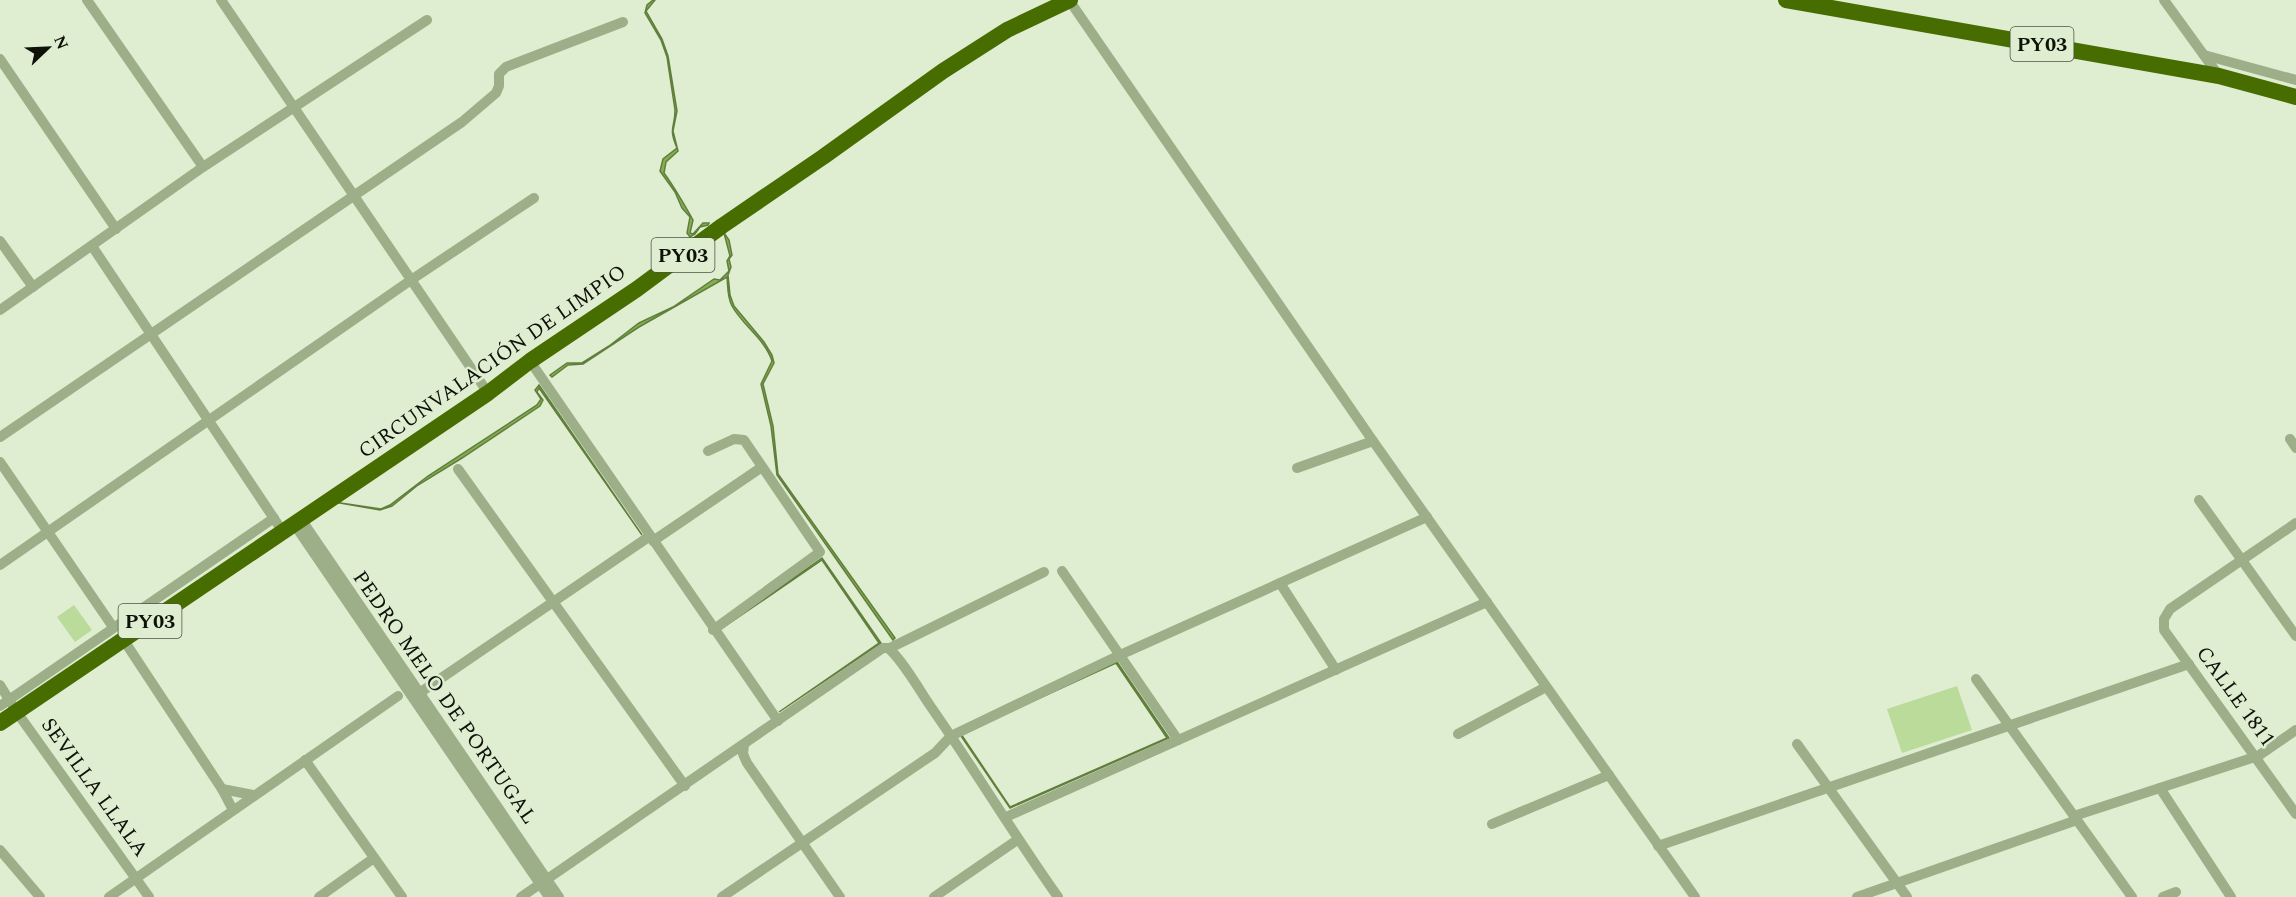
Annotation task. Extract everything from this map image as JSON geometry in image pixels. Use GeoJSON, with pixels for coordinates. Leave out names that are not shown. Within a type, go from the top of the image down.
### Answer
{"type":"FeatureCollection","features":[{"type":"Feature","properties":{"kind":"highway","name":"CIRCUNVALACIÓN DE LIMPIO"},"geometry":{"type":"LineString","coordinates":[[0,723],[9,706],[488,393],[943,70],[1007,30],[1069,0]]}},
{"type":"Feature","properties":{"kind":"highway","name":"PY03"},"geometry":{"type":"LineString","coordinates":[[1786,0],[2219,76],[2296,97]]}},
{"type":"Feature","properties":{"kind":"street"},"geometry":{"type":"LineString","coordinates":[[87,0],[203,167]]}},
{"type":"Feature","properties":{"kind":"street"},"geometry":{"type":"LineString","coordinates":[[221,0],[488,393]]}},
{"type":"Feature","properties":{"kind":"street"},"geometry":{"type":"LineString","coordinates":[[1069,0],[1373,441],[1695,897]]}},
{"type":"Feature","properties":{"kind":"street"},"geometry":{"type":"LineString","coordinates":[[2164,0],[2219,76]]}},
{"type":"Feature","properties":{"kind":"street"},"geometry":{"type":"LineString","coordinates":[[0,310],[203,167],[427,20]]}},
{"type":"Feature","properties":{"kind":"street"},"geometry":{"type":"LineString","coordinates":[[0,437],[425,148],[496,93],[499,86],[499,74],[506,67],[623,22]]}},
{"type":"Feature","properties":{"kind":"street"},"geometry":{"type":"LineString","coordinates":[[2204,55],[2296,80]]}},
{"type":"Feature","properties":{"kind":"street"},"geometry":{"type":"LineString","coordinates":[[0,59],[116,229]]}},
{"type":"Feature","properties":{"kind":"street"},"geometry":{"type":"LineString","coordinates":[[0,565],[411,280],[534,198]]}},
{"type":"Feature","properties":{"kind":"street"},"geometry":{"type":"LineString","coordinates":[[0,241],[33,287]]}},
{"type":"Feature","properties":{"kind":"street","name":"PEDRO MELO DE PORTUGAL"},"geometry":{"type":"LineString","coordinates":[[92,246],[210,420],[416,696],[543,882],[559,897]]}},
{"type":"Feature","properties":{"kind":"street"},"geometry":{"type":"LineString","coordinates":[[530,361],[713,630],[778,721]]}},
{"type":"Feature","properties":{"kind":"street"},"geometry":{"type":"LineString","coordinates":[[708,451],[734,439],[742,439],[819,552],[713,630]]}},
{"type":"Feature","properties":{"kind":"street"},"geometry":{"type":"LineString","coordinates":[[1297,468],[1373,441]]}},
{"type":"Feature","properties":{"kind":"street"},"geometry":{"type":"LineString","coordinates":[[0,462],[118,633],[222,789],[233,810]]}},
{"type":"Feature","properties":{"kind":"street"},"geometry":{"type":"LineString","coordinates":[[416,696],[553,603],[762,467]]}},
{"type":"Feature","properties":{"kind":"street"},"geometry":{"type":"LineString","coordinates":[[458,468],[685,786]]}},
{"type":"Feature","properties":{"kind":"street"},"geometry":{"type":"LineString","coordinates":[[2199,500],[2296,636]]}},
{"type":"Feature","properties":{"kind":"street"},"geometry":{"type":"LineString","coordinates":[[722,897],[935,753],[951,736],[1120,655],[1427,517]]}},
{"type":"Feature","properties":{"kind":"street"},"geometry":{"type":"LineString","coordinates":[[2242,561],[2296,523]]}},
{"type":"Feature","properties":{"kind":"street","name":"CALLE 1811"},"geometry":{"type":"LineString","coordinates":[[2242,561],[2170,609],[2164,619],[2164,630],[2296,814]]}},
{"type":"Feature","properties":{"kind":"street"},"geometry":{"type":"LineString","coordinates":[[1062,571],[1178,740]]}},
{"type":"Feature","properties":{"kind":"street"},"geometry":{"type":"LineString","coordinates":[[521,897],[883,648],[890,648],[1044,572]]}},
{"type":"Feature","properties":{"kind":"street"},"geometry":{"type":"LineString","coordinates":[[1280,583],[1336,670]]}},
{"type":"Feature","properties":{"kind":"street"},"geometry":{"type":"LineString","coordinates":[[1006,817],[1487,602]]}},
{"type":"Feature","properties":{"kind":"street"},"geometry":{"type":"LineString","coordinates":[[890,648],[1006,817],[1017,840],[1058,897]]}},
{"type":"Feature","properties":{"kind":"street"},"geometry":{"type":"LineString","coordinates":[[1658,846],[2189,664]]}},
{"type":"Feature","properties":{"kind":"street"},"geometry":{"type":"LineString","coordinates":[[1976,679],[2132,897]]}},
{"type":"Feature","properties":{"kind":"street","name":"SEVILLA LLALA"},"geometry":{"type":"LineString","coordinates":[[0,685],[9,706],[149,897]]}},
{"type":"Feature","properties":{"kind":"street"},"geometry":{"type":"LineString","coordinates":[[1458,734],[1546,687]]}},
{"type":"Feature","properties":{"kind":"street"},"geometry":{"type":"LineString","coordinates":[[109,897],[398,696]]}},
{"type":"Feature","properties":{"kind":"street"},"geometry":{"type":"LineString","coordinates":[[1857,897],[2160,788],[2255,757],[2296,730]]}},
{"type":"Feature","properties":{"kind":"street"},"geometry":{"type":"LineString","coordinates":[[1797,744],[1907,897]]}},
{"type":"Feature","properties":{"kind":"street"},"geometry":{"type":"LineString","coordinates":[[744,745],[743,754],[747,763],[840,897]]}},
{"type":"Feature","properties":{"kind":"street"},"geometry":{"type":"LineString","coordinates":[[305,760],[402,897]]}},
{"type":"Feature","properties":{"kind":"street"},"geometry":{"type":"LineString","coordinates":[[1492,824],[1609,775]]}},
{"type":"Feature","properties":{"kind":"street"},"geometry":{"type":"LineString","coordinates":[[2160,788],[2231,897]]}},
{"type":"Feature","properties":{"kind":"street"},"geometry":{"type":"LineString","coordinates":[[222,789],[253,795]]}},
{"type":"Feature","properties":{"kind":"street"},"geometry":{"type":"LineString","coordinates":[[934,897],[1017,840]]}},
{"type":"Feature","properties":{"kind":"street"},"geometry":{"type":"LineString","coordinates":[[0,850],[40,897]]}},
{"type":"Feature","properties":{"kind":"street"},"geometry":{"type":"LineString","coordinates":[[319,897],[374,858]]}},
{"type":"Feature","properties":{"kind":"street","name":"PEDRO MELO DE PORTUGAL"},"geometry":{"type":"LineString","coordinates":[[543,882],[549,897]]}},
{"type":"Feature","properties":{"kind":"street"},"geometry":{"type":"LineString","coordinates":[[2163,897],[2176,892]]}},
{"type":"Feature","properties":{"kind":"shaded area"},"geometry":{"type":"Polygon","coordinates":[[[655,0],[646,11],[662,39],[668,56],[677,111],[673,131],[678,151],[666,162],[664,173],[693,220],[690,233],[693,234],[703,223],[709,223],[700,227],[695,234],[690,237],[687,233],[690,217],[660,171],[663,159],[677,148],[672,132],[675,110],[667,57],[661,40],[645,13],[647,5],[655,0]]]}},
{"type":"Feature","properties":{"kind":"shaded area"},"geometry":{"type":"Polygon","coordinates":[[[724,233],[729,240],[732,255],[729,259],[731,267],[728,275],[730,295],[734,306],[764,342],[774,363],[763,384],[773,426],[778,474],[895,638],[893,640],[777,475],[771,426],[761,384],[772,361],[759,339],[730,303],[727,277],[639,327],[583,364],[568,365],[552,377],[550,375],[567,363],[582,363],[639,323],[673,307],[714,279],[720,280],[729,271],[727,261],[730,256],[724,233]]]}},
{"type":"Feature","properties":{"kind":"shaded area"},"geometry":{"type":"Polygon","coordinates":[[[539,385],[642,535],[539,388],[537,392],[543,400],[540,406],[418,485],[392,506],[380,510],[334,502],[381,509],[390,505],[428,476],[537,405],[541,399],[535,390],[539,385]]]}},
{"type":"Feature","properties":{"kind":"shaded area"},"geometry":{"type":"Polygon","coordinates":[[[822,558],[881,643],[779,712],[879,643],[822,560],[721,629],[822,558]]]}},
{"type":"Feature","properties":{"kind":"shaded area"},"geometry":{"type":"Polygon","coordinates":[[[74,605],[92,630],[75,642],[57,617],[74,605]]]}},
{"type":"Feature","properties":{"kind":"shaded area"},"geometry":{"type":"Polygon","coordinates":[[[1117,662],[1169,738],[1010,808],[959,733],[1117,662]],[[1116,663],[961,734],[1010,807],[1167,738],[1116,663]]]}},
{"type":"Feature","properties":{"kind":"shaded area"},"geometry":{"type":"Polygon","coordinates":[[[1957,686],[1972,730],[1902,753],[1887,709],[1957,686]]]}}]}
